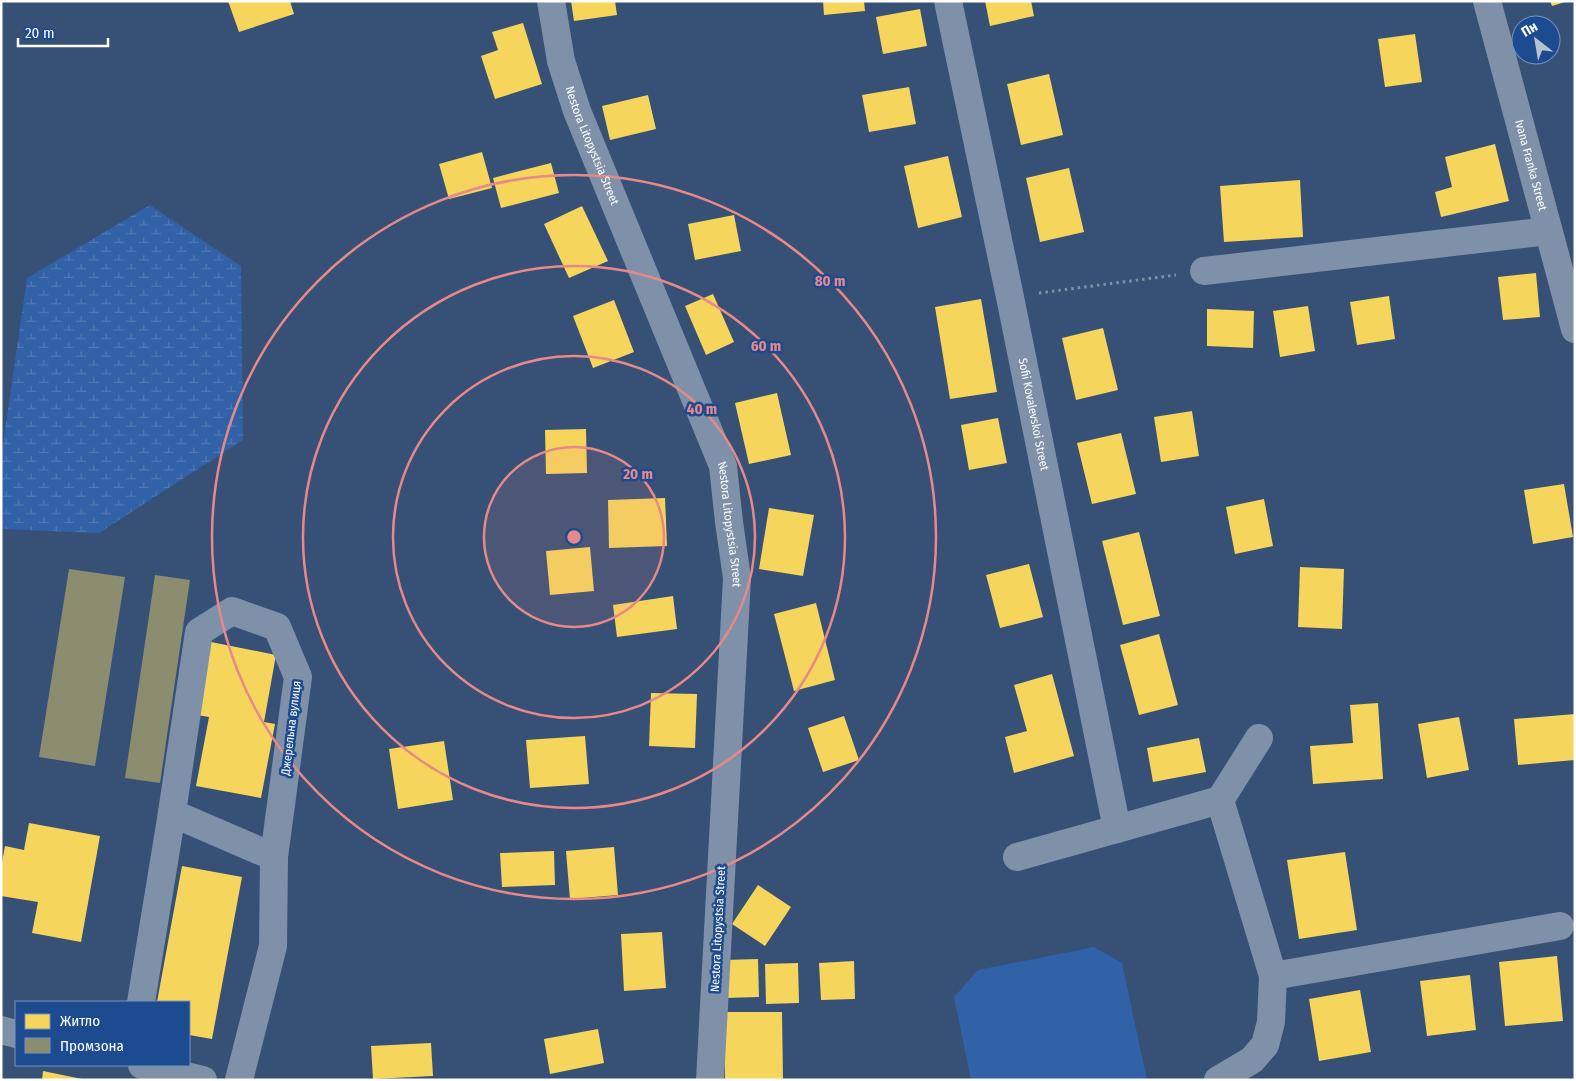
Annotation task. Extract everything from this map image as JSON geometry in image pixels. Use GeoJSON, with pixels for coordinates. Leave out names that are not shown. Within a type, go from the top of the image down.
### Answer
{"type":"FeatureCollection","features":[{"type":"Feature","properties":{"kind":"street","name":"Nestora Litopystsia Street"},"geometry":{"type":"LineString","coordinates":[[551,1],[560,61],[577,111],[723,466],[737,578],[710,1080]]}},
{"type":"Feature","properties":{"kind":"street","name":"Sofii Kovalevskoi Street"},"geometry":{"type":"LineString","coordinates":[[948,1],[1010,297],[1117,829]]}},
{"type":"Feature","properties":{"kind":"street","name":"Ivana Franka Street"},"geometry":{"type":"LineString","coordinates":[[1487,1],[1575,329]]}},
{"type":"Feature","properties":{"kind":"street"},"geometry":{"type":"LineString","coordinates":[[1204,271],[1548,232]]}},
{"type":"Feature","properties":{"kind":"street","name":"Джерельна вулиця"},"geometry":{"type":"LineString","coordinates":[[141,1001],[199,632],[232,611],[277,627],[298,677],[274,857],[273,946],[239,1080]]}},
{"type":"Feature","properties":{"kind":"street"},"geometry":{"type":"LineString","coordinates":[[1017,857],[1220,800],[1259,738]]}},
{"type":"Feature","properties":{"kind":"street"},"geometry":{"type":"LineString","coordinates":[[1218,1080],[1252,1060],[1265,1045],[1271,1022],[1273,976],[1220,800]]}},
{"type":"Feature","properties":{"kind":"street"},"geometry":{"type":"LineString","coordinates":[[172,813],[274,857]]}},
{"type":"Feature","properties":{"kind":"street"},"geometry":{"type":"LineString","coordinates":[[1273,976],[1560,926]]}},
{"type":"Feature","properties":{"kind":"street"},"geometry":{"type":"LineString","coordinates":[[1,1030],[15,1034]]}},
{"type":"Feature","properties":{"kind":"street"},"geometry":{"type":"LineString","coordinates":[[146,1066],[203,1080]]}},
{"type":"Feature","properties":{"kind":"path"},"geometry":{"type":"LineString","coordinates":[[1010,297],[1204,271]]}},
{"type":"Feature","properties":{"kind":"green space"},"geometry":{"type":"Polygon","coordinates":[[[150,205],[241,266],[243,440],[99,533],[1,529],[1,458],[27,278],[150,205]]]}},
{"type":"Feature","properties":{"kind":"green space"},"geometry":{"type":"Polygon","coordinates":[[[1094,947],[1122,963],[1147,1080],[971,1080],[954,997],[978,970],[1094,947]]]}},
{"type":"Feature","properties":{"kind":"building: Житло"},"geometry":{"type":"Polygon","coordinates":[[[228,1],[290,1],[294,14],[239,32],[228,1]]]}},
{"type":"Feature","properties":{"kind":"building: Житло"},"geometry":{"type":"Polygon","coordinates":[[[571,1],[615,1],[617,15],[574,21],[571,1]]]}},
{"type":"Feature","properties":{"kind":"building: Житло"},"geometry":{"type":"Polygon","coordinates":[[[823,1],[864,1],[865,11],[824,15],[823,1]]]}},
{"type":"Feature","properties":{"kind":"building: Житло"},"geometry":{"type":"Polygon","coordinates":[[[985,1],[1031,1],[1034,16],[990,26],[985,1]]]}},
{"type":"Feature","properties":{"kind":"building: Житло"},"geometry":{"type":"Polygon","coordinates":[[[1550,1],[1565,1],[1565,2],[1552,6],[1550,1]]]}},
{"type":"Feature","properties":{"kind":"building: Житло"},"geometry":{"type":"Polygon","coordinates":[[[920,9],[927,46],[883,54],[876,17],[920,9]]]}},
{"type":"Feature","properties":{"kind":"building: Житло"},"geometry":{"type":"Polygon","coordinates":[[[523,23],[542,84],[495,99],[481,56],[498,50],[492,32],[523,23]]]}},
{"type":"Feature","properties":{"kind":"building: Житло"},"geometry":{"type":"Polygon","coordinates":[[[1415,34],[1422,82],[1385,87],[1378,39],[1415,34]]]}},
{"type":"Feature","properties":{"kind":"building: Житло"},"geometry":{"type":"Polygon","coordinates":[[[1049,74],[1063,135],[1021,145],[1007,84],[1049,74]]]}},
{"type":"Feature","properties":{"kind":"building: Житло"},"geometry":{"type":"Polygon","coordinates":[[[909,87],[916,124],[869,132],[862,95],[909,87]]]}},
{"type":"Feature","properties":{"kind":"building: Житло"},"geometry":{"type":"Polygon","coordinates":[[[648,95],[656,129],[610,140],[602,106],[648,95]]]}},
{"type":"Feature","properties":{"kind":"building: Житло"},"geometry":{"type":"Polygon","coordinates":[[[1495,144],[1509,201],[1441,217],[1435,192],[1452,187],[1445,157],[1495,144]]]}},
{"type":"Feature","properties":{"kind":"building: Житло"},"geometry":{"type":"Polygon","coordinates":[[[482,152],[492,188],[449,199],[439,164],[482,152]]]}},
{"type":"Feature","properties":{"kind":"building: Житло"},"geometry":{"type":"Polygon","coordinates":[[[948,156],[962,217],[918,228],[904,166],[948,156]]]}},
{"type":"Feature","properties":{"kind":"building: Житло"},"geometry":{"type":"Polygon","coordinates":[[[551,163],[559,193],[501,208],[493,178],[551,163]]]}},
{"type":"Feature","properties":{"kind":"building: Житло"},"geometry":{"type":"Polygon","coordinates":[[[1069,168],[1084,232],[1040,242],[1026,178],[1069,168]]]}},
{"type":"Feature","properties":{"kind":"building: Житло"},"geometry":{"type":"Polygon","coordinates":[[[1300,180],[1303,237],[1224,242],[1220,186],[1300,180]]]}},
{"type":"Feature","properties":{"kind":"building: Житло"},"geometry":{"type":"Polygon","coordinates":[[[582,206],[608,261],[569,278],[544,224],[582,206]]]}},
{"type":"Feature","properties":{"kind":"building: Житло"},"geometry":{"type":"Polygon","coordinates":[[[734,215],[741,251],[695,260],[688,224],[734,215]]]}},
{"type":"Feature","properties":{"kind":"building: Житло"},"geometry":{"type":"Polygon","coordinates":[[[1536,273],[1540,317],[1503,320],[1498,277],[1536,273]]]}},
{"type":"Feature","properties":{"kind":"building: Житло"},"geometry":{"type":"Polygon","coordinates":[[[713,294],[734,342],[706,355],[685,306],[713,294]]]}},
{"type":"Feature","properties":{"kind":"building: Житло"},"geometry":{"type":"Polygon","coordinates":[[[1389,296],[1395,339],[1357,345],[1350,302],[1389,296]]]}},
{"type":"Feature","properties":{"kind":"building: Житло"},"geometry":{"type":"Polygon","coordinates":[[[981,299],[997,392],[950,399],[935,307],[981,299]]]}},
{"type":"Feature","properties":{"kind":"building: Житло"},"geometry":{"type":"Polygon","coordinates":[[[614,300],[634,352],[593,368],[573,316],[614,300]]]}},
{"type":"Feature","properties":{"kind":"building: Житло"},"geometry":{"type":"Polygon","coordinates":[[[1308,306],[1315,351],[1280,357],[1273,311],[1308,306]]]}},
{"type":"Feature","properties":{"kind":"building: Житло"},"geometry":{"type":"Polygon","coordinates":[[[1207,309],[1254,311],[1253,348],[1207,346],[1207,309]]]}},
{"type":"Feature","properties":{"kind":"building: Житло"},"geometry":{"type":"Polygon","coordinates":[[[1103,328],[1118,390],[1076,400],[1062,338],[1103,328]]]}},
{"type":"Feature","properties":{"kind":"building: Житло"},"geometry":{"type":"Polygon","coordinates":[[[777,393],[791,455],[749,464],[735,403],[777,393]]]}},
{"type":"Feature","properties":{"kind":"building: Житло"},"geometry":{"type":"Polygon","coordinates":[[[1192,411],[1199,456],[1161,462],[1154,417],[1192,411]]]}},
{"type":"Feature","properties":{"kind":"building: Житло"},"geometry":{"type":"Polygon","coordinates":[[[998,418],[1007,463],[969,470],[961,425],[998,418]]]}},
{"type":"Feature","properties":{"kind":"building: Житло"},"geometry":{"type":"Polygon","coordinates":[[[586,429],[587,473],[546,474],[545,430],[586,429]]]}},
{"type":"Feature","properties":{"kind":"building: Житло"},"geometry":{"type":"Polygon","coordinates":[[[1121,433],[1136,494],[1092,504],[1077,443],[1121,433]]]}},
{"type":"Feature","properties":{"kind":"building: Житло"},"geometry":{"type":"Polygon","coordinates":[[[1564,484],[1573,537],[1533,544],[1524,490],[1564,484]]]}},
{"type":"Feature","properties":{"kind":"building: Житло"},"geometry":{"type":"Polygon","coordinates":[[[665,498],[667,546],[609,548],[608,500],[665,498]]]}},
{"type":"Feature","properties":{"kind":"building: Житло"},"geometry":{"type":"Polygon","coordinates":[[[1264,499],[1273,546],[1235,554],[1226,507],[1264,499]]]}},
{"type":"Feature","properties":{"kind":"building: Житло"},"geometry":{"type":"Polygon","coordinates":[[[769,508],[814,515],[803,576],[759,569],[769,508]]]}},
{"type":"Feature","properties":{"kind":"building: Житло"},"geometry":{"type":"Polygon","coordinates":[[[1139,532],[1160,616],[1123,625],[1102,541],[1139,532]]]}},
{"type":"Feature","properties":{"kind":"building: Житло"},"geometry":{"type":"Polygon","coordinates":[[[590,547],[594,591],[550,595],[546,551],[590,547]]]}},
{"type":"Feature","properties":{"kind":"building: Житло"},"geometry":{"type":"Polygon","coordinates":[[[1029,564],[1043,617],[1000,628],[986,575],[1029,564]]]}},
{"type":"Feature","properties":{"kind":"building: Житло"},"geometry":{"type":"Polygon","coordinates":[[[1300,567],[1344,569],[1342,629],[1298,627],[1300,567]]]}},
{"type":"Feature","properties":{"kind":"building: Житло"},"geometry":{"type":"Polygon","coordinates":[[[673,596],[677,629],[617,637],[613,605],[673,596]]]}},
{"type":"Feature","properties":{"kind":"building: Житло"},"geometry":{"type":"Polygon","coordinates":[[[816,603],[835,680],[794,691],[774,614],[816,603]]]}},
{"type":"Feature","properties":{"kind":"building: Житло"},"geometry":{"type":"Polygon","coordinates":[[[1159,634],[1178,705],[1139,715],[1120,645],[1159,634]]]}},
{"type":"Feature","properties":{"kind":"building: Житло"},"geometry":{"type":"Polygon","coordinates":[[[211,642],[276,655],[264,722],[275,724],[261,798],[196,786],[209,717],[197,715],[211,642]]]}},
{"type":"Feature","properties":{"kind":"building: Житло"},"geometry":{"type":"Polygon","coordinates":[[[1052,674],[1074,756],[1014,773],[1005,737],[1027,731],[1014,685],[1052,674]]]}},
{"type":"Feature","properties":{"kind":"building: Житло"},"geometry":{"type":"Polygon","coordinates":[[[651,693],[697,694],[695,748],[649,746],[651,693]]]}},
{"type":"Feature","properties":{"kind":"building: Житло"},"geometry":{"type":"Polygon","coordinates":[[[1378,703],[1383,779],[1313,784],[1310,746],[1353,743],[1350,705],[1378,703]]]}},
{"type":"Feature","properties":{"kind":"building: Житло"},"geometry":{"type":"Polygon","coordinates":[[[1575,714],[1575,760],[1518,765],[1514,719],[1575,714]]]}},
{"type":"Feature","properties":{"kind":"building: Житло"},"geometry":{"type":"Polygon","coordinates":[[[844,716],[859,760],[823,772],[808,728],[844,716]]]}},
{"type":"Feature","properties":{"kind":"building: Житло"},"geometry":{"type":"Polygon","coordinates":[[[1459,717],[1469,770],[1427,778],[1418,724],[1459,717]]]}},
{"type":"Feature","properties":{"kind":"building: Житло"},"geometry":{"type":"Polygon","coordinates":[[[585,736],[589,784],[530,788],[526,740],[585,736]]]}},
{"type":"Feature","properties":{"kind":"building: Житло"},"geometry":{"type":"Polygon","coordinates":[[[1199,738],[1206,772],[1153,782],[1147,748],[1199,738]]]}},
{"type":"Feature","properties":{"kind":"building: Житло"},"geometry":{"type":"Polygon","coordinates":[[[444,741],[453,800],[398,809],[389,749],[444,741]]]}},
{"type":"Feature","properties":{"kind":"building: Житло"},"geometry":{"type":"Polygon","coordinates":[[[29,823],[100,836],[81,942],[32,933],[38,902],[1,896],[1,868],[5,846],[24,850],[29,823]]]}},
{"type":"Feature","properties":{"kind":"building: Житло"},"geometry":{"type":"Polygon","coordinates":[[[614,847],[618,895],[570,899],[566,851],[614,847]]]}},
{"type":"Feature","properties":{"kind":"building: Житло"},"geometry":{"type":"Polygon","coordinates":[[[554,851],[555,885],[502,887],[500,853],[554,851]]]}},
{"type":"Feature","properties":{"kind":"building: Житло"},"geometry":{"type":"Polygon","coordinates":[[[1345,852],[1357,930],[1299,939],[1287,860],[1345,852]]]}},
{"type":"Feature","properties":{"kind":"building: Житло"},"geometry":{"type":"Polygon","coordinates":[[[182,866],[242,877],[212,1039],[190,1035],[190,1001],[157,1001],[182,866]]]}},
{"type":"Feature","properties":{"kind":"building: Житло"},"geometry":{"type":"Polygon","coordinates":[[[758,885],[791,907],[765,946],[732,924],[758,885]]]}},
{"type":"Feature","properties":{"kind":"building: Житло"},"geometry":{"type":"Polygon","coordinates":[[[662,932],[666,988],[624,991],[621,934],[662,932]]]}},
{"type":"Feature","properties":{"kind":"building: Житло"},"geometry":{"type":"Polygon","coordinates":[[[1557,956],[1563,1021],[1505,1026],[1499,962],[1557,956]]]}},
{"type":"Feature","properties":{"kind":"building: Житло"},"geometry":{"type":"Polygon","coordinates":[[[758,959],[759,997],[725,998],[724,960],[758,959]]]}},
{"type":"Feature","properties":{"kind":"building: Житло"},"geometry":{"type":"Polygon","coordinates":[[[854,961],[855,999],[821,1000],[819,963],[854,961]]]}},
{"type":"Feature","properties":{"kind":"building: Житло"},"geometry":{"type":"Polygon","coordinates":[[[798,963],[799,1003],[766,1004],[765,964],[798,963]]]}},
{"type":"Feature","properties":{"kind":"building: Житло"},"geometry":{"type":"Polygon","coordinates":[[[1470,975],[1476,1030],[1427,1036],[1420,981],[1470,975]]]}},
{"type":"Feature","properties":{"kind":"building: Житло"},"geometry":{"type":"Polygon","coordinates":[[[1360,990],[1371,1052],[1319,1061],[1309,999],[1360,990]]]}},
{"type":"Feature","properties":{"kind":"building: Житло"},"geometry":{"type":"Polygon","coordinates":[[[725,1012],[782,1012],[783,1080],[725,1080],[725,1012]]]}},
{"type":"Feature","properties":{"kind":"building: Житло"},"geometry":{"type":"Polygon","coordinates":[[[598,1029],[604,1063],[550,1074],[544,1039],[598,1029]]]}},
{"type":"Feature","properties":{"kind":"building: Житло"},"geometry":{"type":"Polygon","coordinates":[[[431,1043],[433,1076],[373,1079],[371,1046],[431,1043]]]}},
{"type":"Feature","properties":{"kind":"building: Житло"},"geometry":{"type":"Polygon","coordinates":[[[43,1071],[82,1079],[82,1080],[42,1080],[43,1071]]]}},
{"type":"Feature","properties":{"kind":"building: Промзона"},"geometry":{"type":"Polygon","coordinates":[[[69,569],[125,577],[95,766],[39,757],[69,569]]]}},
{"type":"Feature","properties":{"kind":"building: Промзона"},"geometry":{"type":"Polygon","coordinates":[[[155,575],[190,580],[160,783],[125,778],[155,575]]]}}]}
